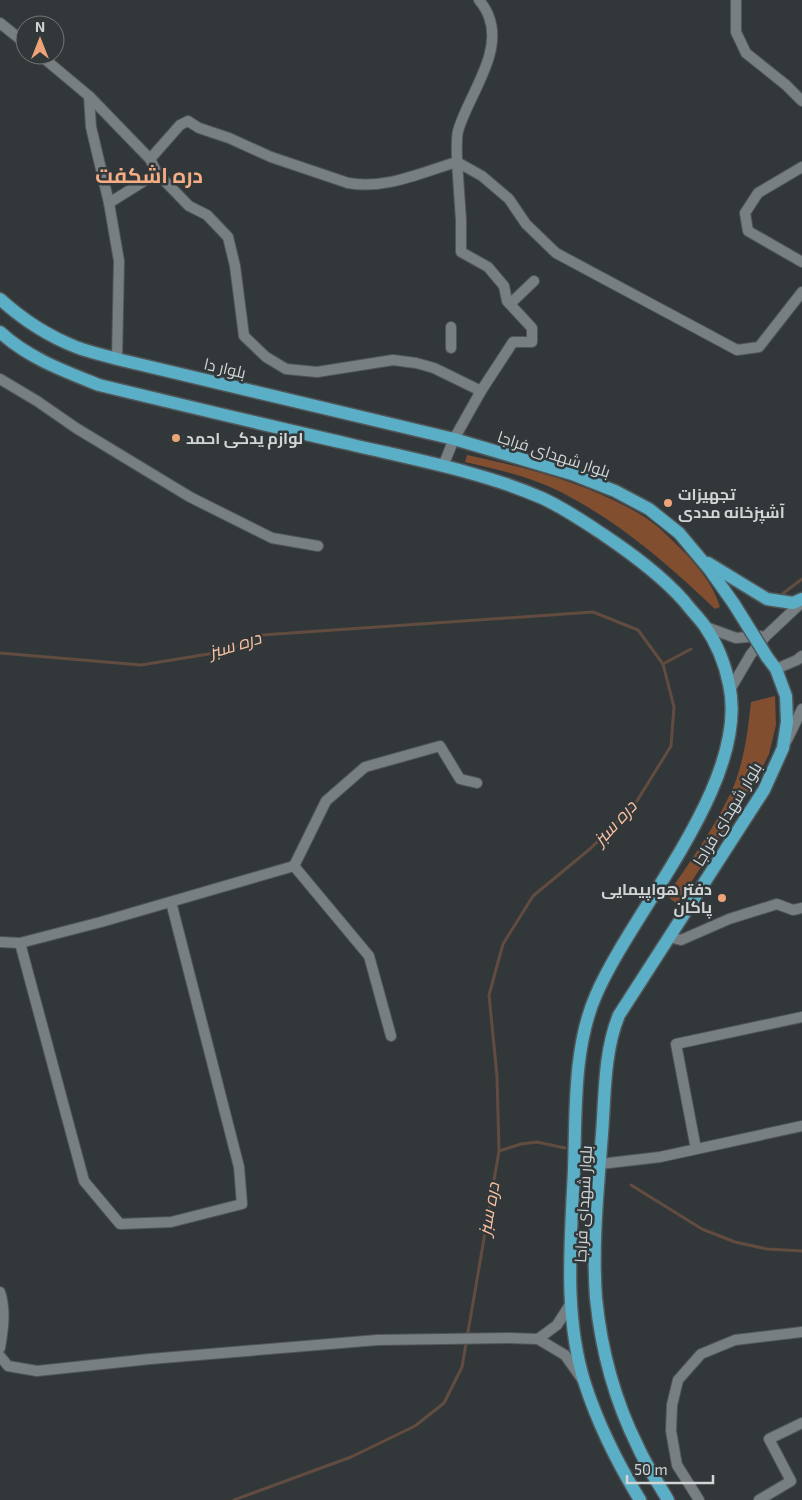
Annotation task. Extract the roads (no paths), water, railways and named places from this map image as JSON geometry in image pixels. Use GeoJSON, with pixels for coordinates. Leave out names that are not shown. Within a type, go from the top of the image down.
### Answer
{"type":"FeatureCollection","features":[{"type":"Feature","properties":{"kind":"main road","name":"بلوار دا"},"geometry":{"type":"LineString","coordinates":[[0,299],[12,310],[42,330],[76,347],[454,439]]}},
{"type":"Feature","properties":{"kind":"main road"},"geometry":{"type":"LineString","coordinates":[[0,332],[32,356],[99,385],[443,466]]}},
{"type":"Feature","properties":{"kind":"main road","name":"بلوار شهدای فراجا"},"geometry":{"type":"LineString","coordinates":[[454,439],[572,474],[615,491],[648,508],[679,533],[701,558],[734,604],[776,669],[786,696],[787,722],[783,748],[764,790],[620,1014],[613,1030],[608,1065],[595,1229],[596,1298],[606,1360],[620,1406],[638,1448],[668,1500]]}},
{"type":"Feature","properties":{"kind":"main road","name":"بلوار شهدای فراجا"},"geometry":{"type":"LineString","coordinates":[[443,466],[539,496],[569,511],[624,549],[669,584],[706,627],[723,661],[731,688],[731,721],[726,753],[713,787],[661,883],[612,962],[595,996],[588,1017],[579,1065],[570,1287],[574,1332],[585,1382],[600,1422],[640,1500]]}},
{"type":"Feature","properties":{"kind":"main road"},"geometry":{"type":"LineString","coordinates":[[701,558],[767,599],[793,603],[802,600]]}},
{"type":"Feature","properties":{"kind":"street"},"geometry":{"type":"LineString","coordinates":[[443,466],[454,439],[480,391],[513,342],[532,342],[532,328],[507,301],[504,286],[488,267],[461,252],[457,162],[458,132],[468,104],[483,75],[493,44],[490,17],[480,0]]}},
{"type":"Feature","properties":{"kind":"street"},"geometry":{"type":"LineString","coordinates":[[736,0],[736,32],[746,53],[802,100]]}},
{"type":"Feature","properties":{"kind":"street"},"geometry":{"type":"LineString","coordinates":[[0,23],[15,35]]}},
{"type":"Feature","properties":{"kind":"street"},"geometry":{"type":"LineString","coordinates":[[52,65],[89,96],[150,159],[157,173],[189,206],[207,215],[228,237],[235,266],[244,336],[266,357],[286,369],[317,372],[393,360],[416,363],[434,368],[480,391]]}},
{"type":"Feature","properties":{"kind":"street"},"geometry":{"type":"LineString","coordinates":[[89,96],[91,127],[109,203],[119,261],[117,358]]}},
{"type":"Feature","properties":{"kind":"street"},"geometry":{"type":"LineString","coordinates":[[150,159],[180,125],[188,121],[199,128],[230,138],[271,158],[348,183],[361,185],[382,185],[457,162],[482,176],[509,199],[526,224],[556,253],[738,350],[759,347],[802,292]]}},
{"type":"Feature","properties":{"kind":"street"},"geometry":{"type":"LineString","coordinates":[[802,166],[758,193],[745,213],[748,231],[802,262]]}},
{"type":"Feature","properties":{"kind":"street"},"geometry":{"type":"LineString","coordinates":[[109,203],[157,173]]}},
{"type":"Feature","properties":{"kind":"street"},"geometry":{"type":"LineString","coordinates":[[510,304],[534,281]]}},
{"type":"Feature","properties":{"kind":"street"},"geometry":{"type":"LineString","coordinates":[[451,327],[451,348]]}},
{"type":"Feature","properties":{"kind":"street"},"geometry":{"type":"LineString","coordinates":[[0,379],[37,401],[76,428],[190,497],[272,538],[318,546]]}},
{"type":"Feature","properties":{"kind":"street"},"geometry":{"type":"LineString","coordinates":[[731,688],[746,661],[764,639],[802,600]]}},
{"type":"Feature","properties":{"kind":"street"},"geometry":{"type":"LineString","coordinates":[[706,627],[736,638],[764,639]]}},
{"type":"Feature","properties":{"kind":"street"},"geometry":{"type":"LineString","coordinates":[[776,669],[802,656]]}},
{"type":"Feature","properties":{"kind":"street"},"geometry":{"type":"LineString","coordinates":[[783,748],[802,709]]}},
{"type":"Feature","properties":{"kind":"street"},"geometry":{"type":"LineString","coordinates":[[0,942],[20,942],[101,922],[294,866],[326,801],[365,767],[440,746],[460,779],[477,783]]}},
{"type":"Feature","properties":{"kind":"street"},"geometry":{"type":"LineString","coordinates":[[294,866],[369,956],[391,1036]]}},
{"type":"Feature","properties":{"kind":"street"},"geometry":{"type":"LineString","coordinates":[[20,942],[84,1181],[120,1224],[171,1222],[242,1204],[239,1167],[170,902]]}},
{"type":"Feature","properties":{"kind":"street"},"geometry":{"type":"LineString","coordinates":[[669,937],[681,940],[729,919],[777,904],[793,910],[802,908]]}},
{"type":"Feature","properties":{"kind":"street"},"geometry":{"type":"LineString","coordinates":[[696,1149],[676,1044],[802,1017]]}},
{"type":"Feature","properties":{"kind":"street"},"geometry":{"type":"LineString","coordinates":[[600,1164],[660,1157],[802,1126]]}},
{"type":"Feature","properties":{"kind":"street"},"geometry":{"type":"LineString","coordinates":[[0,1292],[4,1326],[0,1348]]}},
{"type":"Feature","properties":{"kind":"street"},"geometry":{"type":"LineString","coordinates":[[538,1339],[557,1325],[571,1303]]}},
{"type":"Feature","properties":{"kind":"street"},"geometry":{"type":"LineString","coordinates":[[699,1500],[677,1465],[671,1431],[672,1405],[678,1380],[701,1354],[735,1340],[802,1332]]}},
{"type":"Feature","properties":{"kind":"street"},"geometry":{"type":"LineString","coordinates":[[0,1356],[8,1366],[37,1371],[150,1359],[377,1340],[538,1339],[564,1354],[585,1382]]}},
{"type":"Feature","properties":{"kind":"street"},"geometry":{"type":"LineString","coordinates":[[759,1500],[791,1480],[769,1439],[802,1423]]}},
{"type":"Feature","properties":{"kind":"waterway"},"geometry":{"type":"LineString","coordinates":[[781,595],[802,579]]}},
{"type":"Feature","properties":{"kind":"waterway","name":"دره سبز"},"geometry":{"type":"LineString","coordinates":[[0,653],[141,665],[227,651],[262,635],[593,612],[638,630],[663,664],[674,707],[671,746],[635,804],[591,848],[533,896],[503,944],[489,995],[497,1076],[499,1151],[462,1367],[444,1403],[415,1426],[351,1457],[234,1500]]}},
{"type":"Feature","properties":{"kind":"waterway"},"geometry":{"type":"LineString","coordinates":[[663,664],[691,649]]}},
{"type":"Feature","properties":{"kind":"waterway"},"geometry":{"type":"LineString","coordinates":[[499,1151],[521,1144],[537,1142],[565,1148]]}},
{"type":"Feature","properties":{"kind":"waterway"},"geometry":{"type":"LineString","coordinates":[[631,1185],[702,1229],[735,1242],[767,1249],[802,1251]]}},
{"type":"Feature","properties":{"kind":"place","name":"لوازم یدکی احمد"},"geometry":{"type":"Point","coordinates":[176,438]}},
{"type":"Feature","properties":{"kind":"place","name":"تجهیزات آشپزخانه مددی"},"geometry":{"type":"Point","coordinates":[668,503]}},
{"type":"Feature","properties":{"kind":"place","name":"دفتر هواپیمایی پاکان"},"geometry":{"type":"Point","coordinates":[722,898]}},
{"type":"Feature","properties":{"kind":"district","name":"دره اشکفت"},"geometry":{"type":"Point","coordinates":[149,176]}}]}
